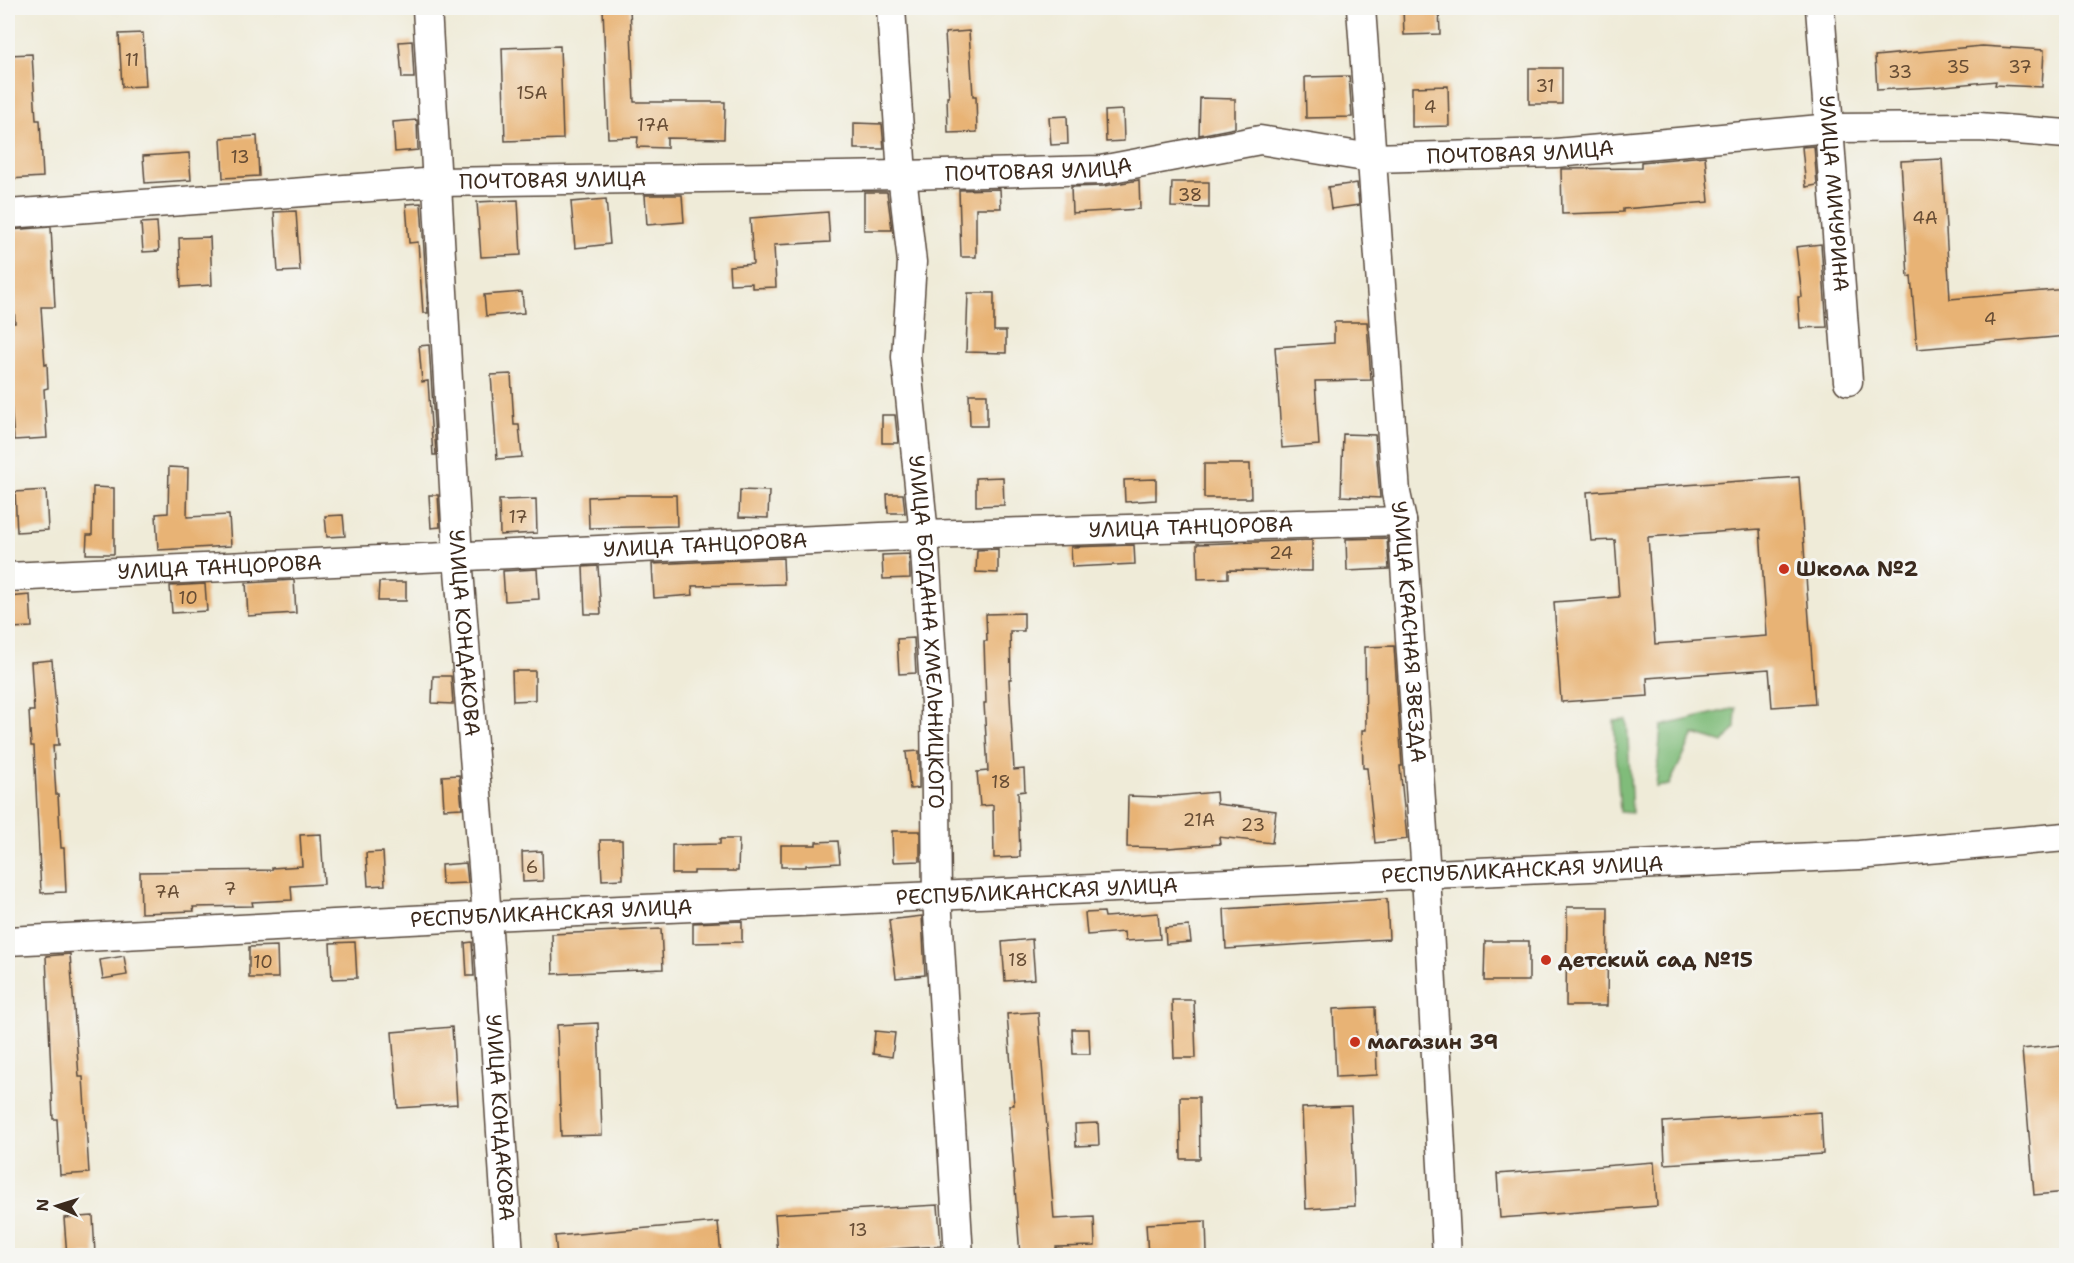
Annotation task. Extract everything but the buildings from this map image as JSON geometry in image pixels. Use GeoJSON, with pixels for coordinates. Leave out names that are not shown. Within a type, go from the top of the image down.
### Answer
{"type":"FeatureCollection","features":[{"type":"Feature","properties":{"kind":"street","name":"УЛИЦА КОНДАКОВА"},"geometry":{"type":"LineString","coordinates":[[427,8],[458,558],[487,916],[509,1256]]}},
{"type":"Feature","properties":{"kind":"street","name":"УЛИЦА БОГДАНА ХМЕЛЬНИЦКОГО"},"geometry":{"type":"LineString","coordinates":[[891,8],[902,175],[912,262],[906,357],[924,535],[935,703],[937,897],[959,1256]]}},
{"type":"Feature","properties":{"kind":"street","name":"УЛИЦА КРАСНАЯ ЗВЕЗДА"},"geometry":{"type":"LineString","coordinates":[[1361,8],[1396,493],[1402,520],[1426,875],[1447,1256]]}},
{"type":"Feature","properties":{"kind":"street","name":"УЛИЦА МИЧУРИНА"},"geometry":{"type":"LineString","coordinates":[[1821,8],[1848,381]]}},
{"type":"Feature","properties":{"kind":"street","name":"ПОЧТОВАЯ УЛИЦА"},"geometry":{"type":"LineString","coordinates":[[8,214],[438,182],[1101,170],[1260,140],[1371,158],[1556,153],[1831,128],[1979,127],[2067,134]]}},
{"type":"Feature","properties":{"kind":"street","name":"УЛИЦА ТАНЦОРОВА"},"geometry":{"type":"LineString","coordinates":[[8,577],[924,535],[1402,520]]}},
{"type":"Feature","properties":{"kind":"street","name":"РЕСПУБЛИКАНСКАЯ УЛИЦА"},"geometry":{"type":"LineString","coordinates":[[8,941],[487,916],[1859,855],[2067,837]]}},
{"type":"Feature","properties":{"kind":"green space"},"geometry":{"type":"Polygon","coordinates":[[[1736,708],[1735,728],[1723,743],[1694,734],[1669,785],[1656,787],[1661,726],[1736,708]]]}},
{"type":"Feature","properties":{"kind":"green space"},"geometry":{"type":"Polygon","coordinates":[[[1627,720],[1632,813],[1620,812],[1614,721],[1627,720]]]}},
{"type":"Feature","properties":{"kind":"place","name":"Школа №2"},"geometry":{"type":"Point","coordinates":[1784,569]}},
{"type":"Feature","properties":{"kind":"place","name":"детский сад №15"},"geometry":{"type":"Point","coordinates":[1546,960]}},
{"type":"Feature","properties":{"kind":"place","name":"магазин 39"},"geometry":{"type":"Point","coordinates":[1355,1042]}}]}
